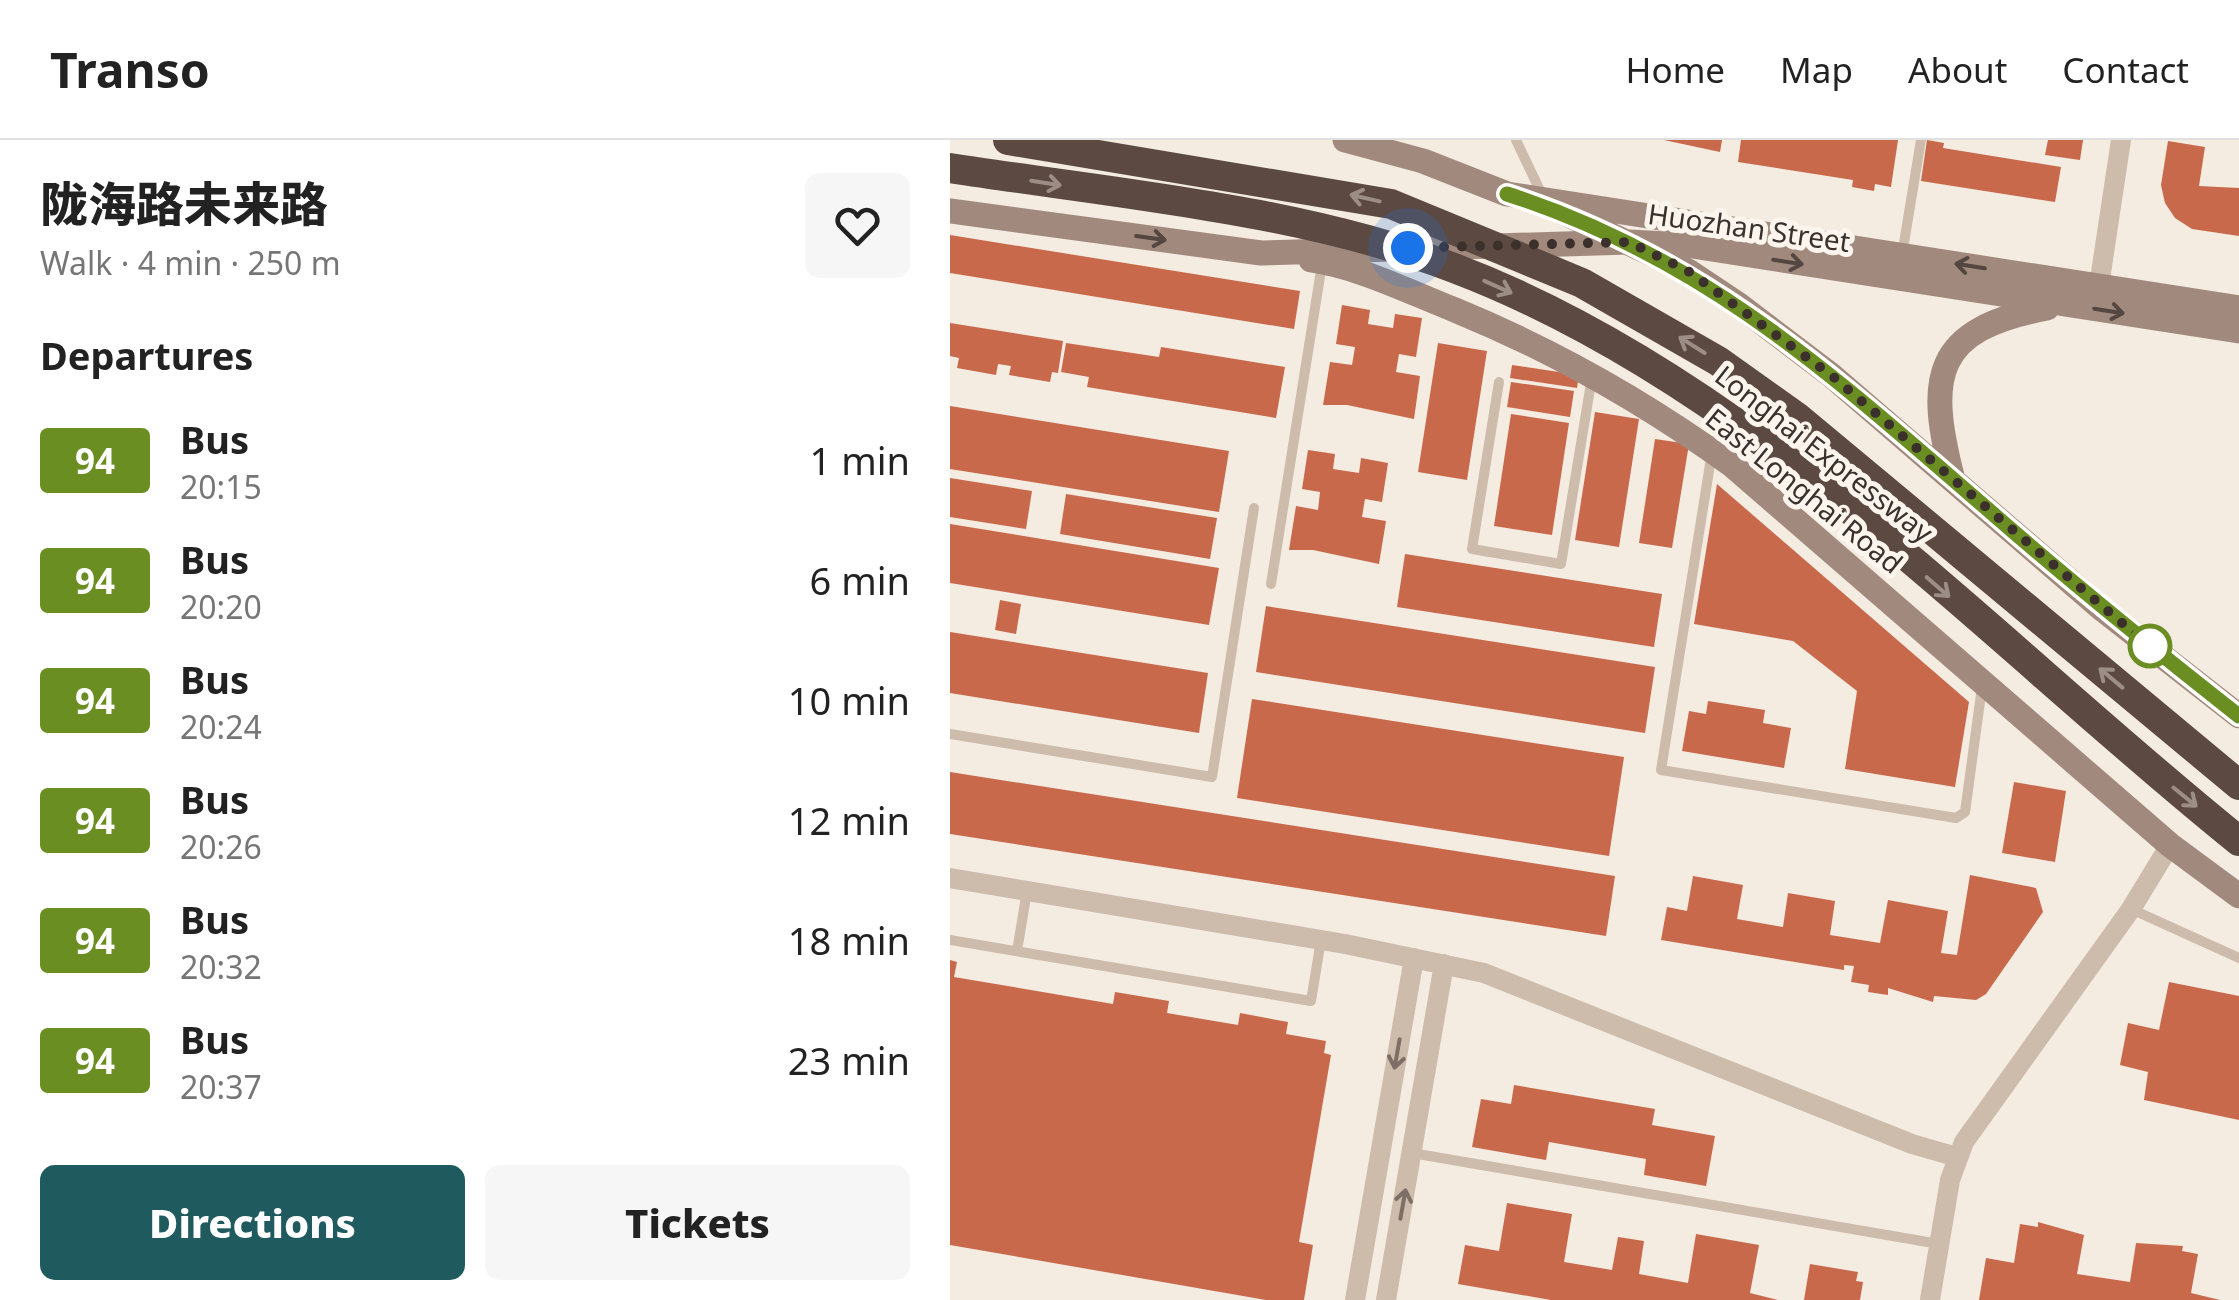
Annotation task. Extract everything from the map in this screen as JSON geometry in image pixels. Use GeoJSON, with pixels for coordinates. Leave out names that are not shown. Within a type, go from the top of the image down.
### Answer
{"type":"FeatureCollection","features":[{"type":"Feature","properties":{"kind":"highway","name":"Longhai Expressway"},"geometry":{"type":"LineString","coordinates":[[1008,140],[1372,199],[1492,242],[1582,282],[1718,361],[1798,418],[2239,785]]}},
{"type":"Feature","properties":{"kind":"highway","name":"Longhai Expressway"},"geometry":{"type":"LineString","coordinates":[[950,168],[1172,202],[1371,242],[1453,267],[1571,321],[1673,379],[1774,448],[2239,841]]}},
{"type":"Feature","properties":{"kind":"street","name":"Huozhan Street"},"geometry":{"type":"LineString","coordinates":[[1345,140],[1423,161],[1507,194],[2239,308]]}},
{"type":"Feature","properties":{"kind":"street"},"geometry":{"type":"LineString","coordinates":[[2099,286],[2121,140]]}},
{"type":"Feature","properties":{"kind":"street"},"geometry":{"type":"LineString","coordinates":[[1507,194],[1555,209],[1629,242],[1688,271],[1739,305],[1831,375],[2102,608],[2239,716]]}},
{"type":"Feature","properties":{"kind":"street","name":"Huozhan Street"},"geometry":{"type":"LineString","coordinates":[[950,211],[1261,253],[1629,242],[1686,246],[2239,331]]}},
{"type":"Feature","properties":{"kind":"street","name":"East Longhai Road"},"geometry":{"type":"LineString","coordinates":[[1261,253],[1322,262],[1505,329],[1592,375],[1712,451],[1983,679],[2170,845],[2239,896]]}},
{"type":"Feature","properties":{"kind":"street"},"geometry":{"type":"LineString","coordinates":[[1953,480],[1941,435],[1940,400],[1943,370],[1954,346],[1978,328],[2065,304]]}},
{"type":"Feature","properties":{"kind":"street"},"geometry":{"type":"LineString","coordinates":[[1930,1300],[1957,1157],[2132,909],[2170,845]]}},
{"type":"Feature","properties":{"kind":"street"},"geometry":{"type":"LineString","coordinates":[[950,878],[1322,940],[1484,973],[1912,1144],[1957,1157]]}},
{"type":"Feature","properties":{"kind":"street"},"geometry":{"type":"LineString","coordinates":[[1355,1300],[1414,958]]}},
{"type":"Feature","properties":{"kind":"street"},"geometry":{"type":"LineString","coordinates":[[1386,1300],[1444,964]]}},
{"type":"Feature","properties":{"kind":"lane"},"geometry":{"type":"LineString","coordinates":[[1516,140],[1544,200]]}},
{"type":"Feature","properties":{"kind":"lane"},"geometry":{"type":"LineString","coordinates":[[1902,256],[1921,140]]}},
{"type":"Feature","properties":{"kind":"lane"},"geometry":{"type":"LineString","coordinates":[[1272,584],[1322,262]]}},
{"type":"Feature","properties":{"kind":"lane"},"geometry":{"type":"LineString","coordinates":[[1499,382],[1472,550],[1560,564],[1592,375]]}},
{"type":"Feature","properties":{"kind":"lane"},"geometry":{"type":"LineString","coordinates":[[1712,451],[1661,770],[1956,818],[1965,812],[1983,679]]}},
{"type":"Feature","properties":{"kind":"lane"},"geometry":{"type":"LineString","coordinates":[[950,734],[1212,777],[1254,508]]}},
{"type":"Feature","properties":{"kind":"lane"},"geometry":{"type":"LineString","coordinates":[[1017,951],[1027,891]]}},
{"type":"Feature","properties":{"kind":"lane"},"geometry":{"type":"LineString","coordinates":[[2132,909],[2239,958]]}},
{"type":"Feature","properties":{"kind":"lane"},"geometry":{"type":"LineString","coordinates":[[950,940],[1311,1001],[1322,940]]}},
{"type":"Feature","properties":{"kind":"lane"},"geometry":{"type":"LineString","coordinates":[[1412,1153],[1939,1244]]}},
{"type":"Feature","properties":{"kind":"building"},"geometry":{"type":"Polygon","coordinates":[[[1664,140],[1722,140],[1720,152],[1664,140]]]}},
{"type":"Feature","properties":{"kind":"building"},"geometry":{"type":"Polygon","coordinates":[[[1741,140],[1898,140],[1891,187],[1875,184],[1874,191],[1852,187],[1853,180],[1738,162],[1741,140]]]}},
{"type":"Feature","properties":{"kind":"building"},"geometry":{"type":"Polygon","coordinates":[[[1927,140],[1944,143],[1943,148],[2061,167],[2055,202],[1921,181],[1927,140]]]}},
{"type":"Feature","properties":{"kind":"building"},"geometry":{"type":"Polygon","coordinates":[[[2048,140],[2083,140],[2080,160],[2045,155],[2048,140]]]}},
{"type":"Feature","properties":{"kind":"building"},"geometry":{"type":"Polygon","coordinates":[[[2168,141],[2205,147],[2199,186],[2239,188],[2239,236],[2192,229],[2175,218],[2165,203],[2161,185],[2168,141]]]}},
{"type":"Feature","properties":{"kind":"building"},"geometry":{"type":"Polygon","coordinates":[[[950,235],[1300,291],[1294,329],[950,273],[950,235]]]}},
{"type":"Feature","properties":{"kind":"building"},"geometry":{"type":"Polygon","coordinates":[[[1342,305],[1370,310],[1368,324],[1393,328],[1395,314],[1422,318],[1416,357],[1399,354],[1396,372],[1420,376],[1414,419],[1347,405],[1323,405],[1330,362],[1352,365],[1355,347],[1336,344],[1342,305]]]}},
{"type":"Feature","properties":{"kind":"building"},"geometry":{"type":"Polygon","coordinates":[[[950,323],[1063,341],[1058,373],[1052,372],[1050,382],[1009,375],[1011,366],[998,364],[996,375],[957,368],[959,358],[950,356],[950,323]]]}},
{"type":"Feature","properties":{"kind":"building"},"geometry":{"type":"Polygon","coordinates":[[[1066,343],[1159,357],[1161,347],[1285,367],[1276,418],[1087,387],[1089,377],[1061,372],[1066,343]]]}},
{"type":"Feature","properties":{"kind":"building"},"geometry":{"type":"Polygon","coordinates":[[[1438,343],[1487,351],[1467,480],[1418,472],[1438,343]]]}},
{"type":"Feature","properties":{"kind":"building"},"geometry":{"type":"Polygon","coordinates":[[[1512,365],[1579,375],[1577,388],[1510,378],[1512,365]]]}},
{"type":"Feature","properties":{"kind":"building"},"geometry":{"type":"Polygon","coordinates":[[[1511,382],[1574,391],[1570,417],[1507,407],[1511,382]]]}},
{"type":"Feature","properties":{"kind":"building"},"geometry":{"type":"Polygon","coordinates":[[[950,406],[1229,451],[1219,512],[950,469],[950,406]]]}},
{"type":"Feature","properties":{"kind":"building"},"geometry":{"type":"Polygon","coordinates":[[[1595,412],[1639,419],[1619,547],[1575,540],[1595,412]]]}},
{"type":"Feature","properties":{"kind":"building"},"geometry":{"type":"Polygon","coordinates":[[[1511,414],[1569,423],[1552,535],[1494,526],[1511,414]]]}},
{"type":"Feature","properties":{"kind":"building"},"geometry":{"type":"Polygon","coordinates":[[[1655,439],[1689,444],[1672,548],[1639,543],[1655,439]]]}},
{"type":"Feature","properties":{"kind":"building"},"geometry":{"type":"Polygon","coordinates":[[[1308,450],[1335,454],[1333,469],[1359,473],[1361,458],[1388,463],[1382,502],[1365,499],[1362,517],[1386,521],[1379,564],[1313,550],[1289,550],[1296,506],[1318,510],[1320,492],[1302,489],[1308,450]]]}},
{"type":"Feature","properties":{"kind":"building"},"geometry":{"type":"Polygon","coordinates":[[[950,478],[1032,491],[1026,529],[950,517],[950,478]]]}},
{"type":"Feature","properties":{"kind":"building"},"geometry":{"type":"Polygon","coordinates":[[[1717,484],[1969,702],[1955,787],[1845,769],[1857,691],[1793,641],[1694,624],[1717,484]]]}},
{"type":"Feature","properties":{"kind":"building"},"geometry":{"type":"Polygon","coordinates":[[[1066,494],[1217,518],[1210,559],[1060,534],[1066,494]]]}},
{"type":"Feature","properties":{"kind":"building"},"geometry":{"type":"Polygon","coordinates":[[[950,524],[1219,568],[1209,625],[950,583],[950,524]]]}},
{"type":"Feature","properties":{"kind":"building"},"geometry":{"type":"Polygon","coordinates":[[[1405,554],[1662,594],[1654,647],[1397,607],[1405,554]]]}},
{"type":"Feature","properties":{"kind":"building"},"geometry":{"type":"Polygon","coordinates":[[[1000,600],[1021,604],[1016,634],[995,630],[1000,600]]]}},
{"type":"Feature","properties":{"kind":"building"},"geometry":{"type":"Polygon","coordinates":[[[1266,606],[1655,667],[1645,733],[1256,672],[1266,606]]]}},
{"type":"Feature","properties":{"kind":"building"},"geometry":{"type":"Polygon","coordinates":[[[950,632],[1208,673],[1199,733],[950,693],[950,632]]]}},
{"type":"Feature","properties":{"kind":"building"},"geometry":{"type":"Polygon","coordinates":[[[1252,699],[1624,757],[1609,856],[1237,798],[1252,699]]]}},
{"type":"Feature","properties":{"kind":"building"},"geometry":{"type":"Polygon","coordinates":[[[1708,701],[1765,710],[1763,723],[1791,728],[1784,768],[1682,751],[1689,711],[1706,714],[1708,701]]]}},
{"type":"Feature","properties":{"kind":"building"},"geometry":{"type":"Polygon","coordinates":[[[950,772],[1615,876],[1606,936],[950,834],[950,772]]]}},
{"type":"Feature","properties":{"kind":"building"},"geometry":{"type":"Polygon","coordinates":[[[2014,782],[2066,791],[2055,862],[2002,853],[2014,782]]]}},
{"type":"Feature","properties":{"kind":"building"},"geometry":{"type":"Polygon","coordinates":[[[1970,875],[2036,888],[2043,912],[1986,994],[1976,1000],[1934,996],[1933,1002],[1888,988],[1888,995],[1868,992],[1869,985],[1851,982],[1854,966],[1844,965],[1844,970],[1661,940],[1667,907],[1687,911],[1693,876],[1743,885],[1737,919],[1783,927],[1788,893],[1835,901],[1830,935],[1880,943],[1888,900],[1948,911],[1941,953],[1957,955],[1970,875]]]}},
{"type":"Feature","properties":{"kind":"building"},"geometry":{"type":"Polygon","coordinates":[[[950,960],[957,962],[954,977],[1113,1004],[1115,992],[1169,1001],[1167,1013],[1238,1025],[1240,1013],[1288,1022],[1286,1034],[1326,1041],[1324,1053],[1331,1055],[1299,1242],[1313,1245],[1304,1300],[1266,1300],[950,1245],[950,960]]]}},
{"type":"Feature","properties":{"kind":"building"},"geometry":{"type":"Polygon","coordinates":[[[2169,982],[2239,996],[2239,1120],[2144,1100],[2148,1072],[2120,1065],[2128,1023],[2159,1030],[2169,982]]]}},
{"type":"Feature","properties":{"kind":"building"},"geometry":{"type":"Polygon","coordinates":[[[1514,1085],[1655,1109],[1652,1125],[1715,1136],[1706,1186],[1644,1175],[1646,1159],[1549,1142],[1546,1160],[1472,1147],[1481,1099],[1511,1104],[1514,1085]]]}},
{"type":"Feature","properties":{"kind":"building"},"geometry":{"type":"Polygon","coordinates":[[[1507,1203],[1572,1214],[1564,1262],[1612,1270],[1618,1237],[1644,1241],[1639,1274],[1688,1283],[1696,1234],[1759,1245],[1750,1293],[1778,1300],[1551,1300],[1458,1284],[1465,1245],[1499,1251],[1507,1203]]]}},
{"type":"Feature","properties":{"kind":"building"},"geometry":{"type":"Polygon","coordinates":[[[2038,1222],[2084,1235],[2077,1274],[2130,1282],[2136,1243],[2183,1246],[2182,1251],[2198,1254],[2191,1293],[2220,1300],[1979,1300],[1986,1258],[2014,1263],[2020,1224],[2038,1227],[2038,1222]]]}},
{"type":"Feature","properties":{"kind":"building"},"geometry":{"type":"Polygon","coordinates":[[[1810,1264],[1858,1272],[1856,1281],[1863,1282],[1860,1300],[1804,1300],[1810,1264]]]}},
{"type":"Feature","properties":{"kind":"bus line","name":"94"},"geometry":{"type":"LineString","coordinates":[[1507,194],[1555,209],[1629,242],[1688,271],[1739,305],[1831,375],[2102,608],[2239,716]]}},
{"type":"Feature","properties":{"kind":"route"},"geometry":{"type":"LineString","coordinates":[[1408,248],[1629,242],[1688,271],[1831,375],[2156,652],[2150,646]]}}]}
